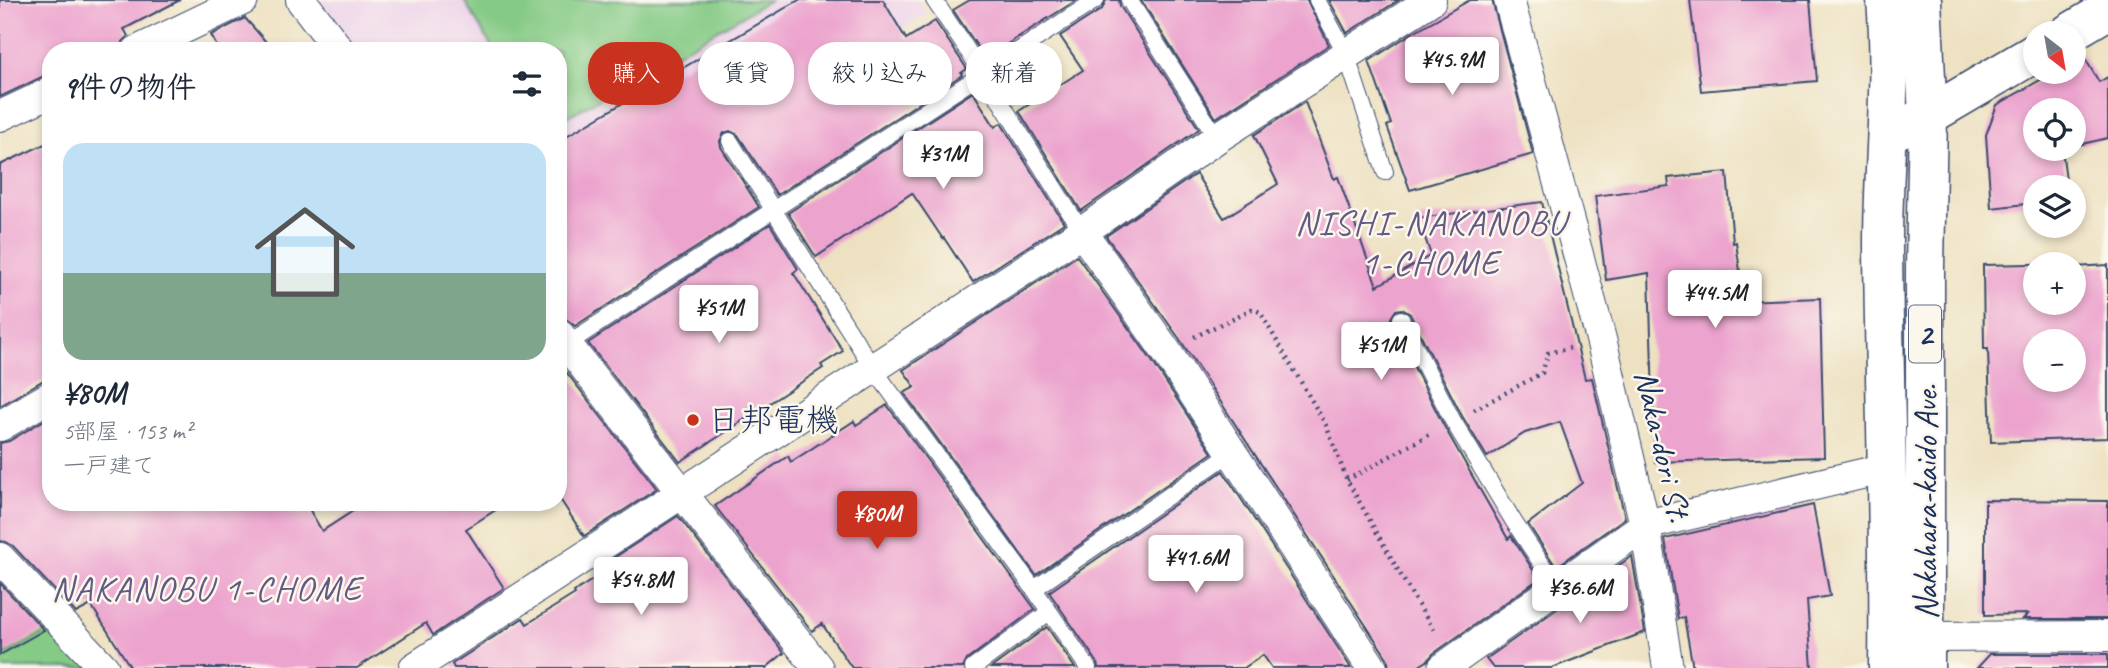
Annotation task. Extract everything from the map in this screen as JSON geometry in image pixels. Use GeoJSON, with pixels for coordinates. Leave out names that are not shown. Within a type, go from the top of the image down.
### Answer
{"type":"FeatureCollection","features":[{"type":"Feature","properties":{"kind":"main road","name":"Nakahara-kaido Ave."},"geometry":{"type":"LineString","coordinates":[[1886,0],[1889,57],[1883,224],[1888,668]]}},
{"type":"Feature","properties":{"kind":"main road","name":"Nakahara-kaido Ave."},"geometry":{"type":"LineString","coordinates":[[1922,0],[1928,116],[1925,652]]}},
{"type":"Feature","properties":{"kind":"main road"},"geometry":{"type":"LineString","coordinates":[[2086,23],[2108,11]]}},
{"type":"Feature","properties":{"kind":"main road"},"geometry":{"type":"LineString","coordinates":[[1887,134],[1928,116],[2023,60]]}},
{"type":"Feature","properties":{"kind":"street"},"geometry":{"type":"LineString","coordinates":[[155,42],[243,0]]}},
{"type":"Feature","properties":{"kind":"street"},"geometry":{"type":"LineString","coordinates":[[301,0],[333,42]]}},
{"type":"Feature","properties":{"kind":"street"},"geometry":{"type":"LineString","coordinates":[[414,668],[1082,232],[1217,138],[1431,0]]}},
{"type":"Feature","properties":{"kind":"street","name":"Naka-dori St."},"geometry":{"type":"LineString","coordinates":[[1509,0],[1601,339],[1645,525],[1668,668]]}},
{"type":"Feature","properties":{"kind":"street"},"geometry":{"type":"LineString","coordinates":[[0,116],[42,96]]}},
{"type":"Feature","properties":{"kind":"street"},"geometry":{"type":"LineString","coordinates":[[1082,232],[1166,351],[1372,668]]}},
{"type":"Feature","properties":{"kind":"street"},"geometry":{"type":"LineString","coordinates":[[567,345],[818,668]]}},
{"type":"Feature","properties":{"kind":"street"},"geometry":{"type":"LineString","coordinates":[[0,426],[42,401]]}},
{"type":"Feature","properties":{"kind":"street"},"geometry":{"type":"LineString","coordinates":[[1448,664],[1645,525],[1887,468]]}},
{"type":"Feature","properties":{"kind":"street"},"geometry":{"type":"LineString","coordinates":[[0,558],[104,668]]}},
{"type":"Feature","properties":{"kind":"street"},"geometry":{"type":"LineString","coordinates":[[1925,652],[2108,636]]}},
{"type":"Feature","properties":{"kind":"lane"},"geometry":{"type":"LineString","coordinates":[[934,0],[966,48]]}},
{"type":"Feature","properties":{"kind":"lane"},"geometry":{"type":"LineString","coordinates":[[1030,42],[1096,0]]}},
{"type":"Feature","properties":{"kind":"lane"},"geometry":{"type":"LineString","coordinates":[[1129,0],[1217,138]]}},
{"type":"Feature","properties":{"kind":"lane"},"geometry":{"type":"LineString","coordinates":[[1317,0],[1346,54],[1385,172]]}},
{"type":"Feature","properties":{"kind":"lane"},"geometry":{"type":"LineString","coordinates":[[567,336],[773,209],[966,82]]}},
{"type":"Feature","properties":{"kind":"lane"},"geometry":{"type":"LineString","coordinates":[[1003,105],[1082,232]]}},
{"type":"Feature","properties":{"kind":"lane"},"geometry":{"type":"LineString","coordinates":[[730,141],[873,368],[1034,589],[1088,668]]}},
{"type":"Feature","properties":{"kind":"lane"},"geometry":{"type":"LineString","coordinates":[[1401,319],[1453,421],[1557,587]]}},
{"type":"Feature","properties":{"kind":"lane"},"geometry":{"type":"LineString","coordinates":[[1034,589],[1232,452]]}},
{"type":"Feature","properties":{"kind":"lane"},"geometry":{"type":"LineString","coordinates":[[973,668],[1049,612]]}},
{"type":"Feature","properties":{"kind":"path"},"geometry":{"type":"LineString","coordinates":[[1166,351],[1252,309],[1260,312],[1326,425],[1347,480],[1448,664]]}},
{"type":"Feature","properties":{"kind":"shaded area"},"geometry":{"type":"Polygon","coordinates":[[[318,0],[918,0],[927,14],[880,42],[808,42],[808,86],[794,94],[794,42],[698,42],[698,105],[776,105],[567,231],[567,42],[351,42],[318,0]]]}},
{"type":"Feature","properties":{"kind":"green space"},"geometry":{"type":"Polygon","coordinates":[[[464,0],[770,0],[684,49],[684,42],[588,42],[588,105],[567,117],[567,42],[489,42],[464,0]]]}},
{"type":"Feature","properties":{"kind":"green space"},"geometry":{"type":"Polygon","coordinates":[[[52,629],[93,668],[0,668],[0,657],[52,629]]]}},
{"type":"Feature","properties":{"kind":"building"},"geometry":{"type":"Polygon","coordinates":[[[0,0],[180,0],[124,29],[128,36],[122,42],[42,42],[42,77],[0,97],[0,0]]]}},
{"type":"Feature","properties":{"kind":"building"},"geometry":{"type":"Polygon","coordinates":[[[799,0],[883,0],[906,39],[935,21],[949,42],[808,42],[808,105],[916,105],[777,195],[738,135],[730,131],[724,133],[720,141],[721,147],[759,207],[575,326],[567,320],[567,136],[620,105],[684,105],[684,67],[698,59],[698,105],[794,105],[794,42],[727,42],[799,0]]]}},
{"type":"Feature","properties":{"kind":"building"},"geometry":{"type":"Polygon","coordinates":[[[970,0],[1077,0],[1010,42],[974,42],[953,10],[970,0]]]}},
{"type":"Feature","properties":{"kind":"building"},"geometry":{"type":"Polygon","coordinates":[[[1106,0],[1119,0],[1120,6],[1199,129],[1081,211],[1019,111],[1028,105],[1062,105],[1062,83],[1083,70],[1060,36],[1102,9],[1106,0]]]}},
{"type":"Feature","properties":{"kind":"building"},"geometry":{"type":"Polygon","coordinates":[[[1141,0],[1307,0],[1329,45],[1216,118],[1141,0]]]}},
{"type":"Feature","properties":{"kind":"building"},"geometry":{"type":"Polygon","coordinates":[[[1329,0],[1399,0],[1347,33],[1329,0]]]}},
{"type":"Feature","properties":{"kind":"building"},"geometry":{"type":"Polygon","coordinates":[[[1470,0],[1492,0],[1533,154],[1410,190],[1387,126],[1391,124],[1369,61],[1470,0]]]}},
{"type":"Feature","properties":{"kind":"building"},"geometry":{"type":"Polygon","coordinates":[[[1690,0],[1810,0],[1817,81],[1701,91],[1690,0]]]}},
{"type":"Feature","properties":{"kind":"building"},"geometry":{"type":"Polygon","coordinates":[[[245,18],[266,42],[214,42],[211,35],[245,18]]]}},
{"type":"Feature","properties":{"kind":"building"},"geometry":{"type":"Polygon","coordinates":[[[952,46],[966,68],[962,75],[952,81],[952,46]]]}},
{"type":"Feature","properties":{"kind":"building"},"geometry":{"type":"Polygon","coordinates":[[[2086,60],[2099,82],[2108,77],[2108,138],[2086,143],[2086,98],[2023,98],[2023,161],[2064,161],[2065,175],[2023,175],[2023,204],[1991,208],[1986,135],[1997,105],[2033,84],[2086,84],[2086,60]]]}},
{"type":"Feature","properties":{"kind":"building"},"geometry":{"type":"Polygon","coordinates":[[[966,97],[966,105],[981,105],[995,127],[1001,123],[1064,223],[973,282],[912,193],[816,257],[788,213],[966,97]]]}},
{"type":"Feature","properties":{"kind":"building"},"geometry":{"type":"Polygon","coordinates":[[[1305,102],[1334,179],[1338,177],[1377,286],[1431,255],[1418,218],[1542,202],[1585,379],[1592,378],[1625,518],[1556,567],[1528,524],[1582,483],[1560,422],[1525,433],[1487,457],[1462,416],[1410,314],[1402,309],[1396,310],[1391,318],[1392,324],[1444,426],[1508,539],[1511,536],[1539,579],[1416,668],[1389,668],[1387,658],[1181,341],[1106,236],[1196,174],[1224,218],[1278,184],[1254,135],[1305,102]]]}},
{"type":"Feature","properties":{"kind":"building"},"geometry":{"type":"Polygon","coordinates":[[[42,145],[42,381],[0,406],[0,165],[42,145]]]}},
{"type":"Feature","properties":{"kind":"building"},"geometry":{"type":"Polygon","coordinates":[[[1727,172],[1733,243],[1736,242],[1744,301],[1820,298],[1824,457],[1655,462],[1649,273],[1606,280],[1595,196],[1669,186],[1668,178],[1727,172]]]}},
{"type":"Feature","properties":{"kind":"building"},"geometry":{"type":"Polygon","coordinates":[[[770,224],[798,269],[793,273],[843,351],[821,365],[823,368],[680,462],[588,343],[770,224]]]}},
{"type":"Feature","properties":{"kind":"building"},"geometry":{"type":"Polygon","coordinates":[[[1077,256],[1152,361],[1212,453],[1036,575],[904,393],[915,387],[903,370],[1077,256]]]}},
{"type":"Feature","properties":{"kind":"building"},"geometry":{"type":"Polygon","coordinates":[[[2023,264],[2023,315],[2086,315],[2086,266],[2108,265],[2108,438],[1991,442],[1988,349],[1984,349],[1983,265],[2023,264]]]}},
{"type":"Feature","properties":{"kind":"building"},"geometry":{"type":"Polygon","coordinates":[[[567,373],[657,489],[584,536],[567,510],[567,373]]]}},
{"type":"Feature","properties":{"kind":"building"},"geometry":{"type":"Polygon","coordinates":[[[887,405],[1035,609],[967,660],[963,668],[852,668],[822,624],[812,631],[715,506],[788,456],[791,462],[854,421],[856,425],[887,405]]]}},
{"type":"Feature","properties":{"kind":"building"},"geometry":{"type":"Polygon","coordinates":[[[42,421],[42,511],[310,511],[322,531],[353,511],[494,511],[466,529],[504,588],[433,635],[426,623],[357,668],[131,668],[91,605],[76,613],[13,546],[0,541],[0,443],[9,441],[42,421]]]}},
{"type":"Feature","properties":{"kind":"building"},"geometry":{"type":"Polygon","coordinates":[[[1223,471],[1351,668],[1272,668],[1263,655],[1244,668],[1098,668],[1097,662],[1049,592],[1223,471]]]}},
{"type":"Feature","properties":{"kind":"building"},"geometry":{"type":"Polygon","coordinates":[[[1985,500],[2108,501],[2108,619],[2023,619],[2028,614],[1985,615],[1985,500]]]}},
{"type":"Feature","properties":{"kind":"building"},"geometry":{"type":"Polygon","coordinates":[[[1813,505],[1830,596],[1807,600],[1812,668],[1693,668],[1684,617],[1678,619],[1665,539],[1813,505]]]}},
{"type":"Feature","properties":{"kind":"building"},"geometry":{"type":"Polygon","coordinates":[[[678,516],[784,653],[766,668],[454,668],[452,664],[523,618],[527,624],[575,594],[574,592],[607,570],[603,565],[678,516]]]}},
{"type":"Feature","properties":{"kind":"building"},"geometry":{"type":"Polygon","coordinates":[[[1632,556],[1645,632],[1552,668],[1493,668],[1486,659],[1632,556]]]}},
{"type":"Feature","properties":{"kind":"building"},"geometry":{"type":"Polygon","coordinates":[[[0,583],[44,630],[0,655],[0,583]]]}},
{"type":"Feature","properties":{"kind":"building"},"geometry":{"type":"Polygon","coordinates":[[[1047,627],[1075,668],[991,668],[1047,627]]]}},
{"type":"Feature","properties":{"kind":"building"},"geometry":{"type":"Polygon","coordinates":[[[1990,654],[2108,654],[2108,668],[1977,668],[1990,654]]]}},
{"type":"Feature","properties":{"kind":"place","name":"日邦電機"},"geometry":{"type":"Point","coordinates":[693,420]}},
{"type":"Feature","properties":{"kind":"district","name":"NISHI-NAKANOBU 1-CHOME"},"geometry":{"type":"Point","coordinates":[1431,242]}},
{"type":"Feature","properties":{"kind":"district","name":"NAKANOBU 1-CHOME"},"geometry":{"type":"Point","coordinates":[207,588]}}]}
